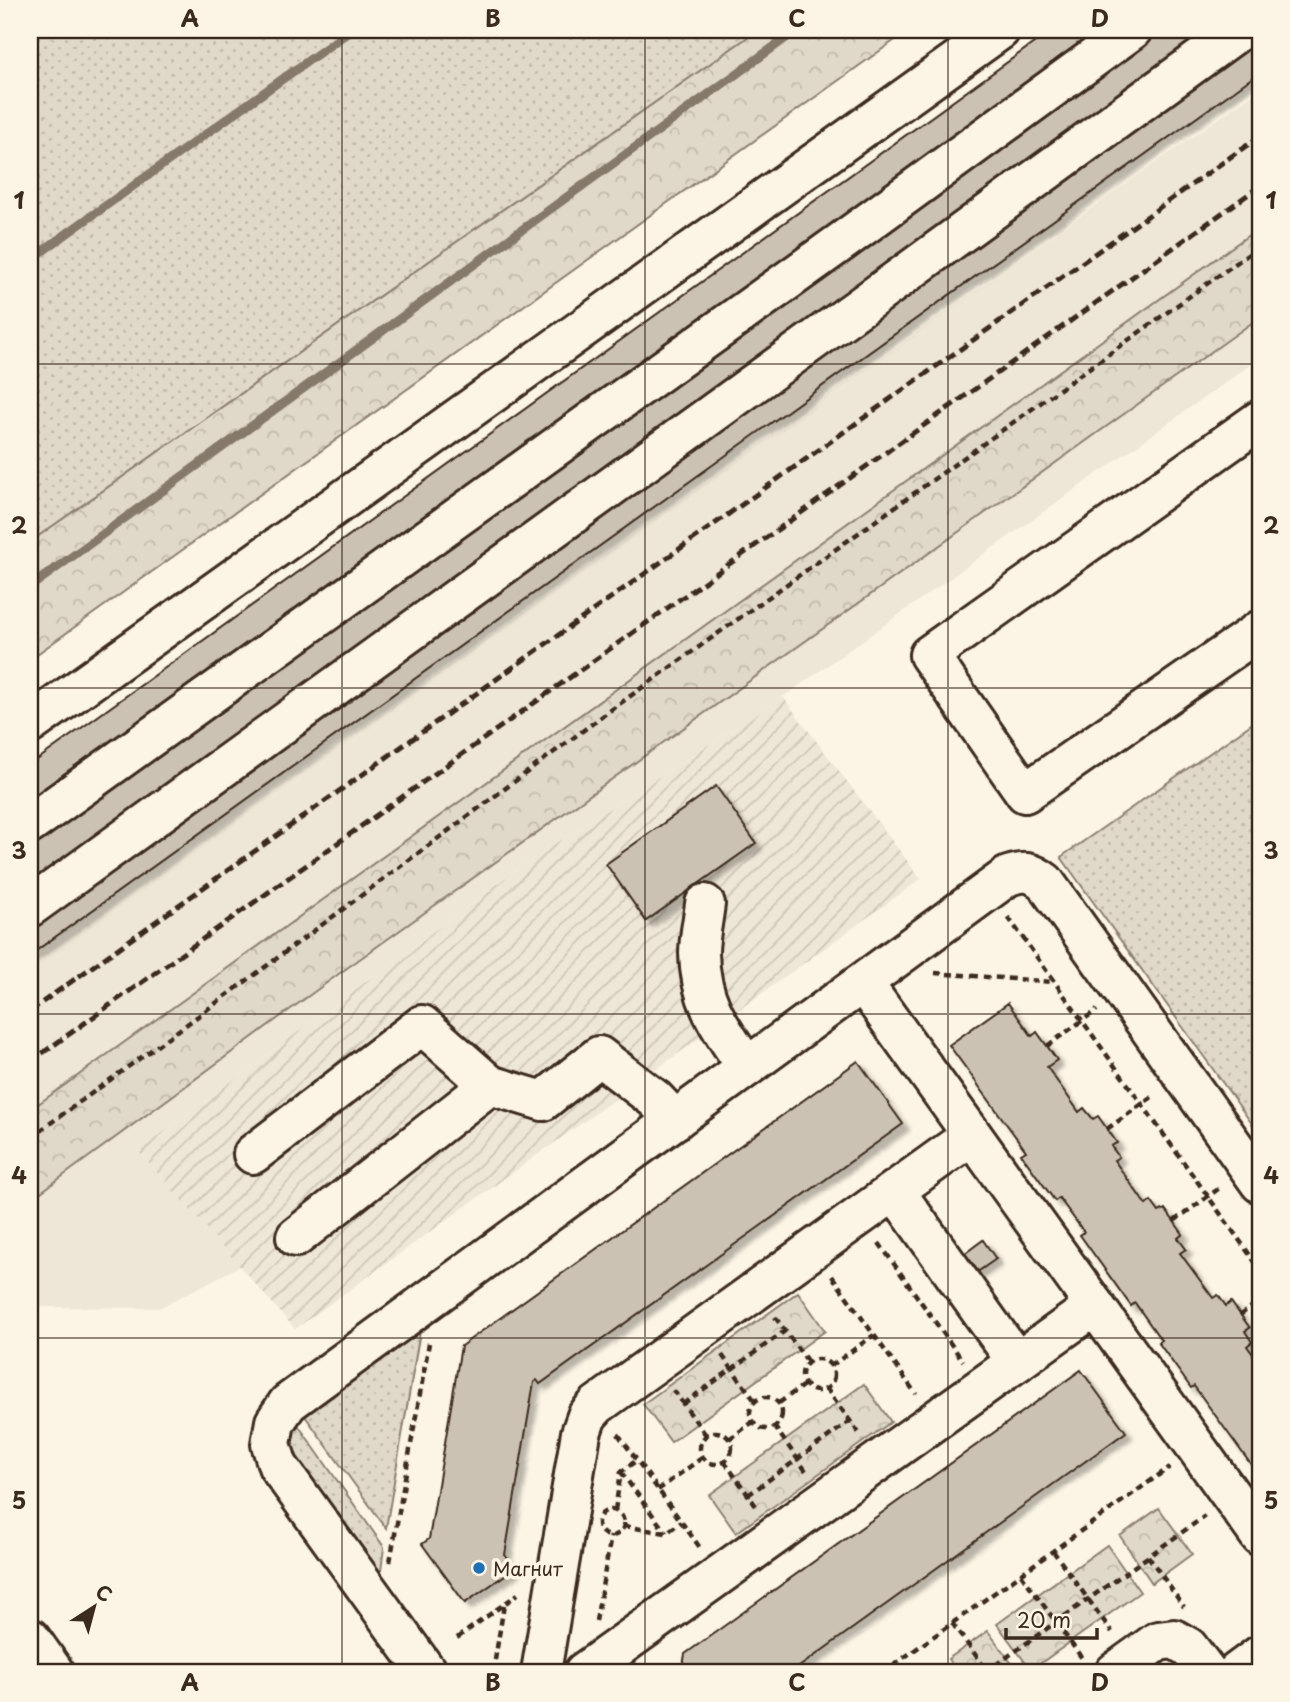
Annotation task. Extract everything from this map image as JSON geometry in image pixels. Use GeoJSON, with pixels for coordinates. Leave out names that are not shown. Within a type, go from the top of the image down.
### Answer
{"type":"FeatureCollection","features":[{"type":"Feature","properties":{"kind":"street"},"geometry":{"type":"LineString","coordinates":[[30,724],[1000,30]]}},
{"type":"Feature","properties":{"kind":"street"},"geometry":{"type":"LineString","coordinates":[[30,824],[1132,30]]}},
{"type":"Feature","properties":{"kind":"street"},"geometry":{"type":"LineString","coordinates":[[30,907],[1240,30]]}},
{"type":"Feature","properties":{"kind":"street"},"geometry":{"type":"LineString","coordinates":[[1260,420],[929,655],[1025,793],[1260,630]]}},
{"type":"Feature","properties":{"kind":"street"},"geometry":{"type":"LineString","coordinates":[[427,1672],[278,1466],[271,1444],[275,1422],[288,1403],[1008,876],[1021,872],[1035,874],[1045,883],[1255,1175]]}},
{"type":"Feature","properties":{"kind":"street"},"geometry":{"type":"LineString","coordinates":[[705,904],[699,953],[705,995],[718,1025],[747,1068]]}},
{"type":"Feature","properties":{"kind":"street"},"geometry":{"type":"LineString","coordinates":[[863,983],[1260,1536]]}},
{"type":"Feature","properties":{"kind":"street"},"geometry":{"type":"LineString","coordinates":[[253,1154],[422,1025],[489,1086],[543,1101],[599,1056],[646,1092],[675,1120]]}},
{"type":"Feature","properties":{"kind":"street"},"geometry":{"type":"LineString","coordinates":[[296,1237],[489,1086]]}},
{"type":"Feature","properties":{"kind":"street"},"geometry":{"type":"LineString","coordinates":[[541,1672],[581,1433],[587,1416],[597,1405],[972,1135]]}},
{"type":"Feature","properties":{"kind":"street"},"geometry":{"type":"LineString","coordinates":[[895,1191],[1017,1362]]}},
{"type":"Feature","properties":{"kind":"street"},"geometry":{"type":"LineString","coordinates":[[586,1671],[1095,1306]]}},
{"type":"Feature","properties":{"kind":"street"},"geometry":{"type":"LineString","coordinates":[[30,1638],[54,1672]]}},
{"type":"Feature","properties":{"kind":"street"},"geometry":{"type":"LineString","coordinates":[[1111,1665],[1158,1641],[1174,1639],[1188,1647],[1206,1672]]}},
{"type":"Feature","properties":{"kind":"street"},"geometry":{"type":"LineString","coordinates":[[1237,1672],[1260,1655]]}},
{"type":"Feature","properties":{"kind":"path"},"geometry":{"type":"LineString","coordinates":[[30,1138],[608,712],[1260,246]]}},
{"type":"Feature","properties":{"kind":"path"},"geometry":{"type":"LineString","coordinates":[[989,891],[1260,1269]]}},
{"type":"Feature","properties":{"kind":"path"},"geometry":{"type":"LineString","coordinates":[[935,973],[1054,982]]}},
{"type":"Feature","properties":{"kind":"path"},"geometry":{"type":"LineString","coordinates":[[1047,1046],[1123,991]]}},
{"type":"Feature","properties":{"kind":"path"},"geometry":{"type":"LineString","coordinates":[[1107,1129],[1183,1075]]}},
{"type":"Feature","properties":{"kind":"path"},"geometry":{"type":"LineString","coordinates":[[1174,1222],[1209,1196],[1255,1175]]}},
{"type":"Feature","properties":{"kind":"path"},"geometry":{"type":"LineString","coordinates":[[860,1216],[982,1387]]}},
{"type":"Feature","properties":{"kind":"path"},"geometry":{"type":"LineString","coordinates":[[813,1250],[935,1421]]}},
{"type":"Feature","properties":{"kind":"path"},"geometry":{"type":"LineString","coordinates":[[756,1290],[808,1362]]}},
{"type":"Feature","properties":{"kind":"path"},"geometry":{"type":"LineString","coordinates":[[382,1611],[437,1294]]}},
{"type":"Feature","properties":{"kind":"path"},"geometry":{"type":"LineString","coordinates":[[1240,1315],[1260,1301]]}},
{"type":"Feature","properties":{"kind":"path"},"geometry":{"type":"LineString","coordinates":[[703,1328],[755,1401]]}},
{"type":"Feature","properties":{"kind":"path"},"geometry":{"type":"LineString","coordinates":[[683,1404],[785,1331]]}},
{"type":"Feature","properties":{"kind":"path"},"geometry":{"type":"LineString","coordinates":[[831,1366],[874,1335]]}},
{"type":"Feature","properties":{"kind":"path"},"geometry":{"type":"LineString","coordinates":[[824,1360],[831,1366],[834,1374],[832,1382],[826,1388],[811,1390],[805,1384],[803,1369],[808,1362],[824,1360]]}},
{"type":"Feature","properties":{"kind":"path"},"geometry":{"type":"LineString","coordinates":[[654,1364],[706,1435]]}},
{"type":"Feature","properties":{"kind":"path"},"geometry":{"type":"LineString","coordinates":[[779,1403],[805,1384]]}},
{"type":"Feature","properties":{"kind":"path"},"geometry":{"type":"LineString","coordinates":[[826,1388],[878,1461]]}},
{"type":"Feature","properties":{"kind":"path"},"geometry":{"type":"LineString","coordinates":[[763,1397],[772,1398],[779,1403],[782,1411],[780,1420],[774,1426],[766,1429],[752,1422],[751,1407],[755,1401],[763,1397]]}},
{"type":"Feature","properties":{"kind":"path"},"geometry":{"type":"LineString","coordinates":[[597,1405],[719,1575]]}},
{"type":"Feature","properties":{"kind":"path"},"geometry":{"type":"LineString","coordinates":[[748,1495],[850,1421]]}},
{"type":"Feature","properties":{"kind":"path"},"geometry":{"type":"LineString","coordinates":[[729,1439],[752,1422]]}},
{"type":"Feature","properties":{"kind":"path"},"geometry":{"type":"LineString","coordinates":[[774,1426],[826,1499]]}},
{"type":"Feature","properties":{"kind":"path"},"geometry":{"type":"LineString","coordinates":[[722,1433],[729,1439],[732,1447],[730,1455],[724,1461],[709,1463],[703,1457],[701,1442],[706,1435],[722,1433]]}},
{"type":"Feature","properties":{"kind":"path"},"geometry":{"type":"LineString","coordinates":[[884,1672],[1197,1448]]}},
{"type":"Feature","properties":{"kind":"path"},"geometry":{"type":"LineString","coordinates":[[658,1490],[703,1457]]}},
{"type":"Feature","properties":{"kind":"path"},"geometry":{"type":"LineString","coordinates":[[615,1511],[621,1472],[637,1460]]}},
{"type":"Feature","properties":{"kind":"path"},"geometry":{"type":"LineString","coordinates":[[724,1461],[777,1534]]}},
{"type":"Feature","properties":{"kind":"path"},"geometry":{"type":"LineString","coordinates":[[621,1472],[666,1533]]}},
{"type":"Feature","properties":{"kind":"path"},"geometry":{"type":"LineString","coordinates":[[952,1623],[987,1672],[1232,1496]]}},
{"type":"Feature","properties":{"kind":"path"},"geometry":{"type":"LineString","coordinates":[[607,1510],[615,1511],[623,1519],[623,1526],[621,1531],[611,1536],[599,1529],[597,1522],[607,1510]]}},
{"type":"Feature","properties":{"kind":"path"},"geometry":{"type":"LineString","coordinates":[[623,1526],[666,1533],[681,1522]]}},
{"type":"Feature","properties":{"kind":"path"},"geometry":{"type":"LineString","coordinates":[[586,1671],[611,1536]]}},
{"type":"Feature","properties":{"kind":"path"},"geometry":{"type":"LineString","coordinates":[[1053,1551],[1088,1599],[1111,1665]]}},
{"type":"Feature","properties":{"kind":"path"},"geometry":{"type":"LineString","coordinates":[[457,1638],[559,1565]]}},
{"type":"Feature","properties":{"kind":"path"},"geometry":{"type":"LineString","coordinates":[[1021,1574],[1056,1622],[1111,1665]]}},
{"type":"Feature","properties":{"kind":"path"},"geometry":{"type":"LineString","coordinates":[[493,1672],[504,1605]]}},
{"type":"Feature","properties":{"kind":"shaded area"},"geometry":{"type":"Polygon","coordinates":[[[1260,89],[1260,358],[783,697],[528,861],[138,1151],[240,1266],[159,1308],[30,1307],[30,963],[1260,89]]]}},
{"type":"Feature","properties":{"kind":"shaded area"},"geometry":{"type":"Polygon","coordinates":[[[783,697],[921,879],[295,1329],[138,1151],[528,861],[783,697]]]}},
{"type":"Feature","properties":{"kind":"green space"},"geometry":{"type":"Polygon","coordinates":[[[30,30],[758,30],[30,542],[30,30]]]}},
{"type":"Feature","properties":{"kind":"green space"},"geometry":{"type":"Polygon","coordinates":[[[758,30],[909,30],[30,659],[30,542],[758,30]]]}},
{"type":"Feature","properties":{"kind":"green space"},"geometry":{"type":"Polygon","coordinates":[[[1260,227],[1260,317],[340,973],[30,1200],[30,1110],[1260,227]]]}},
{"type":"Feature","properties":{"kind":"green space"},"geometry":{"type":"Polygon","coordinates":[[[1260,718],[1260,1135],[1061,857],[1260,718]]]}},
{"type":"Feature","properties":{"kind":"green space"},"geometry":{"type":"Polygon","coordinates":[[[798,1292],[825,1331],[671,1442],[643,1404],[798,1292]]]}},
{"type":"Feature","properties":{"kind":"green space"},"geometry":{"type":"Polygon","coordinates":[[[422,1320],[386,1528],[300,1409],[422,1320]]]}},
{"type":"Feature","properties":{"kind":"green space"},"geometry":{"type":"Polygon","coordinates":[[[864,1384],[891,1422],[736,1533],[709,1495],[864,1384]]]}},
{"type":"Feature","properties":{"kind":"green space"},"geometry":{"type":"Polygon","coordinates":[[[291,1415],[384,1547],[380,1579],[290,1453],[291,1415]]]}},
{"type":"Feature","properties":{"kind":"green space"},"geometry":{"type":"Polygon","coordinates":[[[1159,1508],[1192,1554],[1152,1583],[1120,1536],[1159,1508]]]}},
{"type":"Feature","properties":{"kind":"green space"},"geometry":{"type":"Polygon","coordinates":[[[1107,1545],[1140,1592],[1031,1670],[997,1624],[1107,1545]]]}},
{"type":"Feature","properties":{"kind":"green space"},"geometry":{"type":"Polygon","coordinates":[[[988,1631],[1018,1672],[957,1672],[948,1659],[988,1631]]]}},
{"type":"Feature","properties":{"kind":"building"},"geometry":{"type":"Polygon","coordinates":[[[1052,30],[1109,30],[30,808],[30,765],[1052,30]]]}},
{"type":"Feature","properties":{"kind":"building"},"geometry":{"type":"Polygon","coordinates":[[[1145,30],[1213,30],[30,886],[30,832],[1145,30]]]}},
{"type":"Feature","properties":{"kind":"building"},"geometry":{"type":"Polygon","coordinates":[[[1260,35],[1260,72],[30,955],[30,919],[1260,35]]]}},
{"type":"Feature","properties":{"kind":"building"},"geometry":{"type":"Polygon","coordinates":[[[716,786],[756,843],[646,921],[606,864],[716,786]]]}},
{"type":"Feature","properties":{"kind":"building"},"geometry":{"type":"Polygon","coordinates":[[[1008,1003],[1032,1036],[1037,1032],[1057,1060],[1047,1067],[1079,1112],[1084,1108],[1093,1119],[1098,1116],[1117,1143],[1111,1146],[1119,1157],[1114,1160],[1146,1205],[1151,1201],[1159,1212],[1165,1209],[1183,1234],[1178,1238],[1186,1249],[1180,1253],[1213,1298],[1218,1295],[1226,1306],[1231,1302],[1250,1328],[1245,1331],[1252,1342],[1247,1346],[1260,1364],[1260,1477],[1194,1386],[1191,1388],[1158,1342],[1161,1340],[1135,1303],[1131,1306],[1080,1235],[1084,1232],[1059,1198],[1055,1201],[1021,1154],[1026,1151],[949,1045],[1008,1003]]]}},
{"type":"Feature","properties":{"kind":"building"},"geometry":{"type":"Polygon","coordinates":[[[858,1061],[903,1124],[540,1384],[537,1380],[534,1382],[505,1555],[515,1568],[465,1603],[422,1544],[429,1539],[461,1346],[858,1061]]]}},
{"type":"Feature","properties":{"kind":"building"},"geometry":{"type":"Polygon","coordinates":[[[983,1240],[996,1259],[973,1275],[960,1257],[983,1240]]]}},
{"type":"Feature","properties":{"kind":"building"},"geometry":{"type":"Polygon","coordinates":[[[1081,1370],[1126,1432],[792,1672],[682,1672],[685,1654],[1081,1370]]]}},
{"type":"Feature","properties":{"kind":"waterway"},"geometry":{"type":"LineString","coordinates":[[30,260],[351,30]]}},
{"type":"Feature","properties":{"kind":"waterway"},"geometry":{"type":"LineString","coordinates":[[30,587],[797,30]]}},
{"type":"Feature","properties":{"kind":"railway"},"geometry":{"type":"LineString","coordinates":[[30,1011],[1260,136]]}},
{"type":"Feature","properties":{"kind":"railway"},"geometry":{"type":"LineString","coordinates":[[30,1062],[1260,186]]}},
{"type":"Feature","properties":{"kind":"place","name":"Магнит"},"geometry":{"type":"Point","coordinates":[479,1568]}}]}
